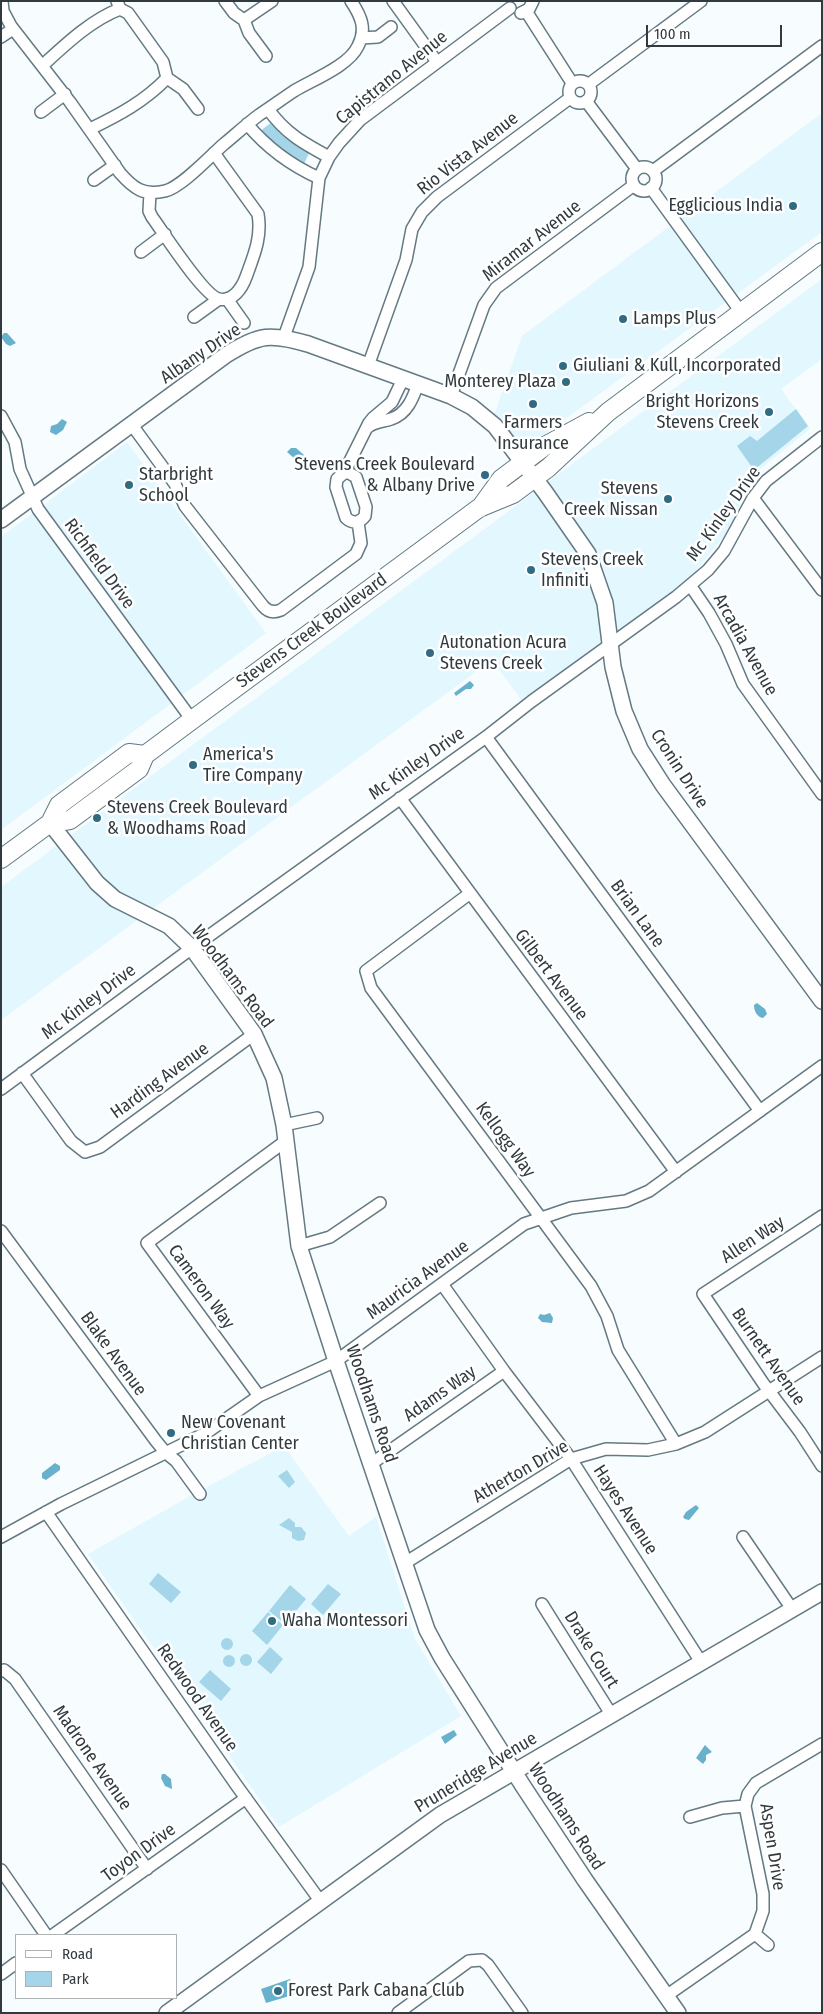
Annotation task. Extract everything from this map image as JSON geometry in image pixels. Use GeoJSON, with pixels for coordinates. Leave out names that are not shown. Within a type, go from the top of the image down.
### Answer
{"type":"FeatureCollection","features":[{"type":"Feature","properties":{"kind":"main road","name":"Stevens Creek Boulevard"},"geometry":{"type":"LineString","coordinates":[[1,859],[50,823],[59,805],[129,754],[145,755],[479,508],[512,494],[534,478],[556,461],[608,412],[822,252]]}},
{"type":"Feature","properties":{"kind":"main road","name":"Stevens Creek Boulevard"},"geometry":{"type":"LineString","coordinates":[[479,508],[501,478],[545,446],[608,412]]}},
{"type":"Feature","properties":{"kind":"street"},"geometry":{"type":"LineString","coordinates":[[2,1],[3,11],[13,29],[65,94],[115,165],[130,184],[138,190],[150,193],[168,190],[174,186],[247,124],[351,56],[358,47],[363,32],[361,16],[351,1]]}},
{"type":"Feature","properties":{"kind":"street"},"geometry":{"type":"LineString","coordinates":[[225,1],[234,13],[244,20],[249,33],[266,56]]}},
{"type":"Feature","properties":{"kind":"street"},"geometry":{"type":"LineString","coordinates":[[244,20],[272,1]]}},
{"type":"Feature","properties":{"kind":"street"},"geometry":{"type":"LineString","coordinates":[[394,1],[437,62]]}},
{"type":"Feature","properties":{"kind":"street"},"geometry":{"type":"LineString","coordinates":[[509,5],[517,13],[526,12],[532,6],[533,1]]}},
{"type":"Feature","properties":{"kind":"street"},"geometry":{"type":"LineString","coordinates":[[589,84],[701,1]]}},
{"type":"Feature","properties":{"kind":"street"},"geometry":{"type":"LineString","coordinates":[[43,65],[118,5],[128,13],[163,62],[167,78],[183,89],[198,109]]}},
{"type":"Feature","properties":{"kind":"street","name":"Capistrano Avenue"},"geometry":{"type":"LineString","coordinates":[[284,337],[309,267],[319,178],[329,157],[360,120],[509,5]]}},
{"type":"Feature","properties":{"kind":"street"},"geometry":{"type":"LineString","coordinates":[[526,12],[572,82]]}},
{"type":"Feature","properties":{"kind":"street"},"geometry":{"type":"LineString","coordinates":[[362,38],[378,37],[391,27]]}},
{"type":"Feature","properties":{"kind":"street"},"geometry":{"type":"LineString","coordinates":[[1,37],[13,29]]}},
{"type":"Feature","properties":{"kind":"street"},"geometry":{"type":"LineString","coordinates":[[653,171],[822,46]]}},
{"type":"Feature","properties":{"kind":"street"},"geometry":{"type":"LineString","coordinates":[[90,130],[120,115],[149,96],[167,78]]}},
{"type":"Feature","properties":{"kind":"street"},"geometry":{"type":"LineString","coordinates":[[583,80],[589,84],[591,95],[586,101],[577,103],[570,98],[568,90],[572,82],[583,80]]}},
{"type":"Feature","properties":{"kind":"street"},"geometry":{"type":"LineString","coordinates":[[41,112],[65,94]]}},
{"type":"Feature","properties":{"kind":"street","name":"Rio Vista Avenue"},"geometry":{"type":"LineString","coordinates":[[368,366],[406,260],[412,229],[422,212],[437,197],[570,98]]}},
{"type":"Feature","properties":{"kind":"street"},"geometry":{"type":"LineString","coordinates":[[586,101],[637,169]]}},
{"type":"Feature","properties":{"kind":"street"},"geometry":{"type":"LineString","coordinates":[[268,109],[286,131],[329,157]]}},
{"type":"Feature","properties":{"kind":"street"},"geometry":{"type":"LineString","coordinates":[[247,124],[276,155],[319,178]]}},
{"type":"Feature","properties":{"kind":"street"},"geometry":{"type":"LineString","coordinates":[[194,317],[223,299],[237,293],[243,285],[259,242],[260,226],[255,210],[214,153]]}},
{"type":"Feature","properties":{"kind":"street"},"geometry":{"type":"LineString","coordinates":[[94,180],[115,165]]}},
{"type":"Feature","properties":{"kind":"street"},"geometry":{"type":"LineString","coordinates":[[646,167],[653,171],[656,181],[651,188],[641,190],[634,185],[633,175],[637,169],[646,167]]}},
{"type":"Feature","properties":{"kind":"street","name":"Miramar Avenue"},"geometry":{"type":"LineString","coordinates":[[451,396],[484,305],[496,288],[634,185]]}},
{"type":"Feature","properties":{"kind":"street"},"geometry":{"type":"LineString","coordinates":[[651,188],[741,312]]}},
{"type":"Feature","properties":{"kind":"street"},"geometry":{"type":"LineString","coordinates":[[150,193],[149,211],[204,288],[223,299],[244,323]]}},
{"type":"Feature","properties":{"kind":"street"},"geometry":{"type":"LineString","coordinates":[[141,252],[165,234]]}},
{"type":"Feature","properties":{"kind":"street","name":"Albany Drive"},"geometry":{"type":"LineString","coordinates":[[1,520],[241,346],[269,336],[284,337],[368,366],[451,396],[472,407],[495,426],[534,478]]}},
{"type":"Feature","properties":{"kind":"street"},"geometry":{"type":"LineString","coordinates":[[386,415],[403,379]]}},
{"type":"Feature","properties":{"kind":"street"},"geometry":{"type":"LineString","coordinates":[[344,473],[349,473],[356,477],[364,498],[367,512],[358,522],[350,521],[346,518],[336,488],[337,479],[344,473],[372,418],[386,415],[397,417],[409,404],[418,384]]}},
{"type":"Feature","properties":{"kind":"street","name":"Richfield Drive"},"geometry":{"type":"LineString","coordinates":[[1,416],[15,442],[20,469],[38,509],[192,720]]}},
{"type":"Feature","properties":{"kind":"street"},"geometry":{"type":"LineString","coordinates":[[132,425],[175,484],[186,506],[197,522],[268,611],[281,610],[356,554],[361,543],[358,522]]}},
{"type":"Feature","properties":{"kind":"street","name":"Mc Kinley Drive"},"geometry":{"type":"LineString","coordinates":[[1,1089],[192,948],[486,737],[690,585],[708,570],[724,551],[754,498],[766,481],[822,437]]}},
{"type":"Feature","properties":{"kind":"street","name":"Cronin Drive"},"geometry":{"type":"LineString","coordinates":[[534,478],[588,554],[605,603],[613,667],[624,711],[640,749],[669,793],[822,1001]]}},
{"type":"Feature","properties":{"kind":"street"},"geometry":{"type":"LineString","coordinates":[[754,498],[822,590]]}},
{"type":"Feature","properties":{"kind":"street","name":"Arcadia Avenue"},"geometry":{"type":"LineString","coordinates":[[690,585],[709,613],[726,644],[743,684],[822,794]]}},
{"type":"Feature","properties":{"kind":"street","name":"Brian Lane"},"geometry":{"type":"LineString","coordinates":[[486,737],[760,1111]]}},
{"type":"Feature","properties":{"kind":"street","name":"Gilbert Avenue"},"geometry":{"type":"LineString","coordinates":[[400,798],[676,1172]]}},
{"type":"Feature","properties":{"kind":"street","name":"Woodhams Road"},"geometry":{"type":"LineString","coordinates":[[50,823],[98,883],[115,899],[169,926],[192,948],[254,1034],[274,1078],[286,1132],[299,1246],[336,1361],[431,1637],[442,1658],[585,1880],[678,2013]]}},
{"type":"Feature","properties":{"kind":"street","name":"Kellogg Way"},"geometry":{"type":"LineString","coordinates":[[469,894],[366,971],[371,988],[591,1286],[607,1316],[618,1350],[676,1444]]}},
{"type":"Feature","properties":{"kind":"street","name":"Harding Avenue"},"geometry":{"type":"LineString","coordinates":[[22,1073],[71,1141],[85,1152],[100,1147],[254,1034]]}},
{"type":"Feature","properties":{"kind":"street","name":"Mauricia Avenue"},"geometry":{"type":"LineString","coordinates":[[1,1537],[46,1512],[206,1433],[259,1396],[336,1361],[524,1224],[570,1208],[626,1201],[649,1190],[822,1066]]}},
{"type":"Feature","properties":{"kind":"street"},"geometry":{"type":"LineString","coordinates":[[286,1132],[316,1118]]}},
{"type":"Feature","properties":{"kind":"street","name":"Cameron Way"},"geometry":{"type":"LineString","coordinates":[[259,1396],[147,1243],[286,1132]]}},
{"type":"Feature","properties":{"kind":"street"},"geometry":{"type":"LineString","coordinates":[[299,1246],[330,1237],[380,1203]]}},
{"type":"Feature","properties":{"kind":"street","name":"Allen Way"},"geometry":{"type":"LineString","coordinates":[[703,1294],[822,1216]]}},
{"type":"Feature","properties":{"kind":"street","name":"Blake Avenue"},"geometry":{"type":"LineString","coordinates":[[1,1231],[165,1452],[176,1461],[200,1494]]}},
{"type":"Feature","properties":{"kind":"street","name":"Hayes Avenue"},"geometry":{"type":"LineString","coordinates":[[442,1284],[504,1371],[571,1459],[701,1662]]}},
{"type":"Feature","properties":{"kind":"street","name":"Burnett Avenue"},"geometry":{"type":"LineString","coordinates":[[703,1294],[822,1466]]}},
{"type":"Feature","properties":{"kind":"street","name":"Atherton Drive"},"geometry":{"type":"LineString","coordinates":[[405,1563],[571,1459],[606,1450],[648,1450],[676,1444],[705,1432],[822,1356]]}},
{"type":"Feature","properties":{"kind":"street","name":"Adams Way"},"geometry":{"type":"LineString","coordinates":[[371,1464],[504,1371]]}},
{"type":"Feature","properties":{"kind":"street","name":"Redwood Avenue"},"geometry":{"type":"LineString","coordinates":[[46,1512],[321,1902]]}},
{"type":"Feature","properties":{"kind":"street"},"geometry":{"type":"LineString","coordinates":[[743,1537],[792,1609]]}},
{"type":"Feature","properties":{"kind":"street","name":"Pruneridge Avenue"},"geometry":{"type":"LineString","coordinates":[[175,2010],[440,1815],[822,1592]]}},
{"type":"Feature","properties":{"kind":"street","name":"Drake Court"},"geometry":{"type":"LineString","coordinates":[[542,1604],[611,1714]]}},
{"type":"Feature","properties":{"kind":"street","name":"Madrone Avenue"},"geometry":{"type":"LineString","coordinates":[[3,1671],[15,1679],[147,1869]]}},
{"type":"Feature","properties":{"kind":"street","name":"Aspen Drive"},"geometry":{"type":"LineString","coordinates":[[755,1934],[763,1911],[763,1894],[745,1806],[748,1794],[756,1783],[822,1744]]}},
{"type":"Feature","properties":{"kind":"street","name":"Toyon Drive"},"geometry":{"type":"LineString","coordinates":[[54,1934],[246,1798]]}},
{"type":"Feature","properties":{"kind":"street"},"geometry":{"type":"LineString","coordinates":[[690,1817],[722,1808],[745,1806]]}},
{"type":"Feature","properties":{"kind":"street"},"geometry":{"type":"LineString","coordinates":[[1,1870],[45,1934]]}},
{"type":"Feature","properties":{"kind":"street"},"geometry":{"type":"LineString","coordinates":[[666,1996],[755,1934],[768,1945]]}},
{"type":"Feature","properties":{"kind":"street"},"geometry":{"type":"LineString","coordinates":[[398,2013],[469,1961],[482,1960],[488,1964],[522,2013]]}},
{"type":"Feature","properties":{"kind":"street"},"geometry":{"type":"LineString","coordinates":[[1,1974],[15,1964]]}},
{"type":"Feature","properties":{"kind":"shaded area"},"geometry":{"type":"Polygon","coordinates":[[[822,113],[822,232],[524,449],[494,415],[522,336],[822,113]]]}},
{"type":"Feature","properties":{"kind":"shaded area"},"geometry":{"type":"Polygon","coordinates":[[[822,279],[822,359],[781,389],[810,429],[755,473],[729,530],[686,583],[523,702],[492,660],[1,1020],[1,887],[822,279]]]}},
{"type":"Feature","properties":{"kind":"shaded area"},"geometry":{"type":"Polygon","coordinates":[[[4,333],[7,333],[16,343],[10,346],[6,344],[1,337],[4,333]]]}},
{"type":"Feature","properties":{"kind":"shaded area"},"geometry":{"type":"Polygon","coordinates":[[[62,419],[67,422],[63,430],[56,435],[50,432],[51,426],[57,424],[62,419]]]}},
{"type":"Feature","properties":{"kind":"shaded area"},"geometry":{"type":"Polygon","coordinates":[[[127,442],[266,633],[1,830],[1,537],[127,442]]]}},
{"type":"Feature","properties":{"kind":"shaded area"},"geometry":{"type":"Polygon","coordinates":[[[291,448],[296,448],[304,455],[302,458],[304,462],[299,467],[293,462],[295,459],[287,452],[291,448]]]}},
{"type":"Feature","properties":{"kind":"shaded area"},"geometry":{"type":"Polygon","coordinates":[[[470,681],[474,685],[471,689],[466,689],[456,696],[454,693],[470,681]]]}},
{"type":"Feature","properties":{"kind":"shaded area"},"geometry":{"type":"Polygon","coordinates":[[[757,1003],[765,1009],[767,1014],[763,1018],[755,1011],[754,1005],[757,1003]]]}},
{"type":"Feature","properties":{"kind":"shaded area"},"geometry":{"type":"Polygon","coordinates":[[[550,1313],[553,1318],[552,1323],[542,1322],[538,1318],[540,1314],[550,1313]]]}},
{"type":"Feature","properties":{"kind":"shaded area","name":"Waha Montessori"},"geometry":{"type":"Polygon","coordinates":[[[284,1446],[349,1536],[376,1517],[415,1639],[461,1716],[279,1827],[88,1554],[199,1491],[284,1446]]]}},
{"type":"Feature","properties":{"kind":"shaded area"},"geometry":{"type":"Polygon","coordinates":[[[55,1463],[60,1466],[60,1470],[46,1480],[42,1478],[42,1473],[55,1463]]]}},
{"type":"Feature","properties":{"kind":"shaded area"},"geometry":{"type":"Polygon","coordinates":[[[696,1505],[699,1508],[689,1520],[685,1519],[683,1517],[686,1512],[696,1505]]]}},
{"type":"Feature","properties":{"kind":"shaded area"},"geometry":{"type":"Polygon","coordinates":[[[454,1730],[457,1735],[445,1744],[441,1737],[454,1730]]]}},
{"type":"Feature","properties":{"kind":"shaded area"},"geometry":{"type":"Polygon","coordinates":[[[705,1745],[712,1752],[706,1755],[706,1760],[703,1764],[696,1758],[705,1745]]]}},
{"type":"Feature","properties":{"kind":"shaded area"},"geometry":{"type":"Polygon","coordinates":[[[162,1774],[171,1779],[172,1789],[165,1786],[161,1778],[162,1774]]]}},
{"type":"Feature","properties":{"kind":"shaded area","name":"Forest Park Cabana Club"},"geometry":{"type":"Polygon","coordinates":[[[290,1979],[296,1994],[266,2003],[261,1989],[290,1979]]]}},
{"type":"Feature","properties":{"kind":"green space"},"geometry":{"type":"Polygon","coordinates":[[[272,122],[310,151],[303,166],[294,161],[259,132],[272,122]]]}},
{"type":"Feature","properties":{"kind":"green space"},"geometry":{"type":"Polygon","coordinates":[[[796,409],[808,426],[754,470],[737,446],[750,436],[757,441],[796,409]]]}},
{"type":"Feature","properties":{"kind":"green space"},"geometry":{"type":"Polygon","coordinates":[[[287,1470],[295,1482],[289,1488],[278,1476],[287,1470]]]}},
{"type":"Feature","properties":{"kind":"green space"},"geometry":{"type":"Polygon","coordinates":[[[289,1518],[295,1523],[295,1527],[301,1527],[306,1533],[304,1540],[298,1541],[292,1538],[292,1532],[279,1525],[289,1518]]]}},
{"type":"Feature","properties":{"kind":"green space"},"geometry":{"type":"Polygon","coordinates":[[[158,1573],[181,1592],[171,1603],[149,1584],[158,1573]]]}},
{"type":"Feature","properties":{"kind":"green space"},"geometry":{"type":"Polygon","coordinates":[[[328,1584],[341,1594],[323,1615],[311,1604],[328,1584]]]}},
{"type":"Feature","properties":{"kind":"green space"},"geometry":{"type":"Polygon","coordinates":[[[290,1585],[306,1599],[285,1624],[269,1611],[290,1585]]]}},
{"type":"Feature","properties":{"kind":"green space"},"geometry":{"type":"Polygon","coordinates":[[[268,1612],[283,1625],[267,1645],[252,1631],[268,1612]]]}},
{"type":"Feature","properties":{"kind":"green space"},"geometry":{"type":"Polygon","coordinates":[[[225,1638],[229,1638],[233,1644],[229,1650],[225,1650],[221,1646],[221,1642],[225,1638]]]}},
{"type":"Feature","properties":{"kind":"green space"},"geometry":{"type":"Polygon","coordinates":[[[270,1647],[283,1659],[271,1674],[257,1662],[270,1647]]]}},
{"type":"Feature","properties":{"kind":"green space"},"geometry":{"type":"Polygon","coordinates":[[[244,1654],[248,1654],[252,1660],[248,1666],[244,1666],[240,1662],[240,1658],[244,1654]]]}},
{"type":"Feature","properties":{"kind":"green space"},"geometry":{"type":"Polygon","coordinates":[[[227,1655],[231,1655],[235,1661],[231,1667],[227,1667],[223,1663],[223,1659],[227,1655]]]}},
{"type":"Feature","properties":{"kind":"green space"},"geometry":{"type":"Polygon","coordinates":[[[210,1670],[231,1689],[221,1701],[199,1682],[210,1670]]]}},
{"type":"Feature","properties":{"kind":"place","name":"Egglicious India"},"geometry":{"type":"Point","coordinates":[793,206]}},
{"type":"Feature","properties":{"kind":"place","name":"Lamps Plus"},"geometry":{"type":"Point","coordinates":[623,319]}},
{"type":"Feature","properties":{"kind":"place","name":"Giuliani & Kull, Incorporated"},"geometry":{"type":"Point","coordinates":[563,366]}},
{"type":"Feature","properties":{"kind":"place","name":"Monterey Plaza"},"geometry":{"type":"Point","coordinates":[566,382]}},
{"type":"Feature","properties":{"kind":"place","name":"Farmers Insurance"},"geometry":{"type":"Point","coordinates":[533,404]}},
{"type":"Feature","properties":{"kind":"place","name":"Bright Horizons Stevens Creek"},"geometry":{"type":"Point","coordinates":[769,412]}},
{"type":"Feature","properties":{"kind":"place","name":"Stevens Creek Boulevard & Albany Drive"},"geometry":{"type":"Point","coordinates":[485,475]}},
{"type":"Feature","properties":{"kind":"place","name":"Starbright School"},"geometry":{"type":"Point","coordinates":[129,485]}},
{"type":"Feature","properties":{"kind":"place","name":"Stevens Creek Nissan"},"geometry":{"type":"Point","coordinates":[668,499]}},
{"type":"Feature","properties":{"kind":"place","name":"Stevens Creek Infiniti"},"geometry":{"type":"Point","coordinates":[531,570]}},
{"type":"Feature","properties":{"kind":"place","name":"Autonation Acura Stevens Creek"},"geometry":{"type":"Point","coordinates":[430,653]}},
{"type":"Feature","properties":{"kind":"place","name":"America's Tire Company"},"geometry":{"type":"Point","coordinates":[193,765]}},
{"type":"Feature","properties":{"kind":"place","name":"Stevens Creek Boulevard & Woodhams Road"},"geometry":{"type":"Point","coordinates":[97,818]}},
{"type":"Feature","properties":{"kind":"place","name":"New Covenant Christian Center"},"geometry":{"type":"Point","coordinates":[171,1433]}},
{"type":"Feature","properties":{"kind":"place","name":"Waha Montessori"},"geometry":{"type":"Point","coordinates":[272,1621]}},
{"type":"Feature","properties":{"kind":"place","name":"Forest Park Cabana Club"},"geometry":{"type":"Point","coordinates":[278,1991]}}]}
